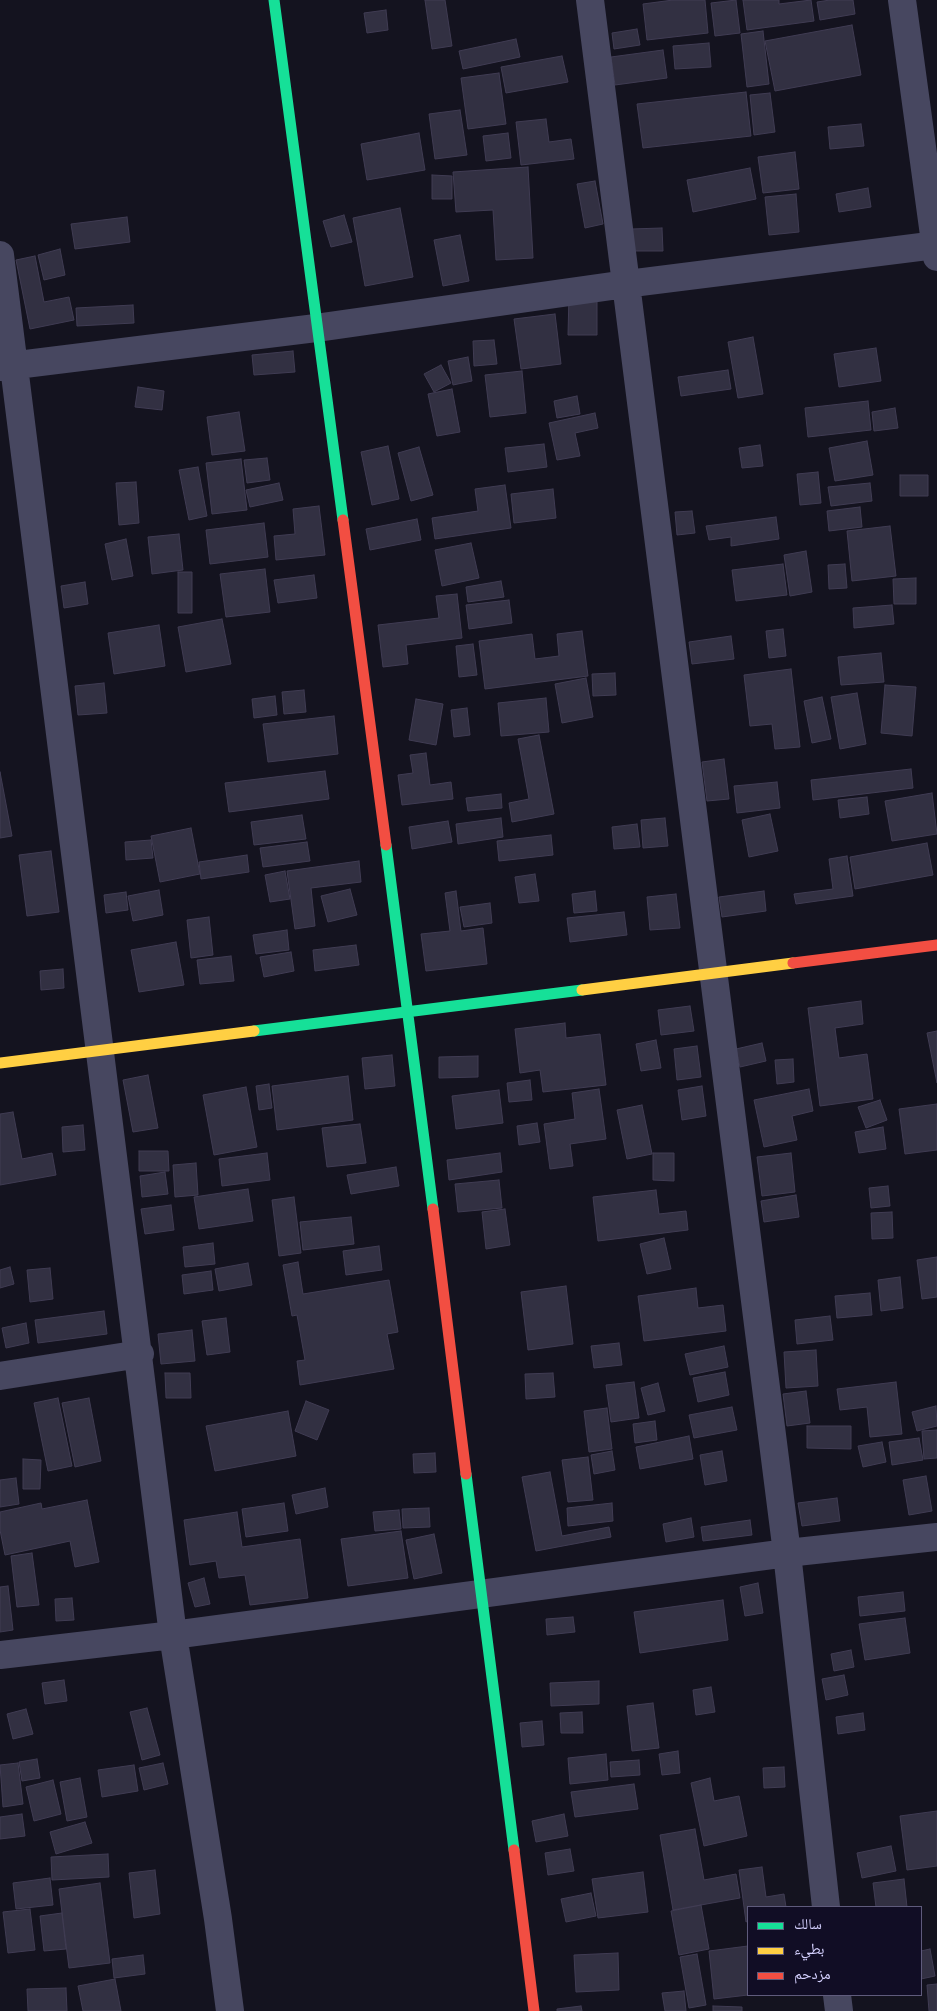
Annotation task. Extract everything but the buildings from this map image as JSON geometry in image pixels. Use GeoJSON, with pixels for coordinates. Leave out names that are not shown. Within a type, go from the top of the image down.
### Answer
{"type":"FeatureCollection","features":[{"type":"Feature","properties":{"kind":"street"},"geometry":{"type":"LineString","coordinates":[[274,0],[408,1013],[534,2011]]}},
{"type":"Feature","properties":{"kind":"street"},"geometry":{"type":"LineString","coordinates":[[590,0],[712,974],[787,1553],[826,1906]]}},
{"type":"Feature","properties":{"kind":"street"},"geometry":{"type":"LineString","coordinates":[[7,366],[316,328],[626,284],[936,249],[902,0]]}},
{"type":"Feature","properties":{"kind":"street"},"geometry":{"type":"LineString","coordinates":[[0,255],[7,366],[101,1050],[140,1354],[173,1635],[218,1919],[230,2011]]}},
{"type":"Feature","properties":{"kind":"street"},"geometry":{"type":"LineString","coordinates":[[0,1063],[937,945]]}},
{"type":"Feature","properties":{"kind":"street"},"geometry":{"type":"LineString","coordinates":[[0,1376],[140,1354]]}},
{"type":"Feature","properties":{"kind":"street"},"geometry":{"type":"LineString","coordinates":[[0,1656],[173,1635],[787,1553],[937,1537]]}},
{"type":"Feature","properties":{"kind":"street"},"geometry":{"type":"LineString","coordinates":[[837,1996],[839,2011]]}},
{"type":"Feature","properties":{"kind":"traffic: fast"},"geometry":{"type":"LineString","coordinates":[[274,0],[343,520]]}},
{"type":"Feature","properties":{"kind":"traffic: fast"},"geometry":{"type":"LineString","coordinates":[[386,845],[433,1209]]}},
{"type":"Feature","properties":{"kind":"traffic: fast"},"geometry":{"type":"LineString","coordinates":[[254,1031],[582,990]]}},
{"type":"Feature","properties":{"kind":"traffic: fast"},"geometry":{"type":"LineString","coordinates":[[466,1474],[514,1850]]}},
{"type":"Feature","properties":{"kind":"traffic: slow"},"geometry":{"type":"LineString","coordinates":[[582,990],[793,963]]}},
{"type":"Feature","properties":{"kind":"traffic: slow"},"geometry":{"type":"LineString","coordinates":[[0,1063],[254,1031]]}},
{"type":"Feature","properties":{"kind":"traffic: jam"},"geometry":{"type":"LineString","coordinates":[[343,520],[386,845]]}},
{"type":"Feature","properties":{"kind":"traffic: jam"},"geometry":{"type":"LineString","coordinates":[[793,963],[937,945]]}},
{"type":"Feature","properties":{"kind":"traffic: jam"},"geometry":{"type":"LineString","coordinates":[[433,1209],[466,1474]]}},
{"type":"Feature","properties":{"kind":"traffic: jam"},"geometry":{"type":"LineString","coordinates":[[514,1850],[534,2011]]}}]}
